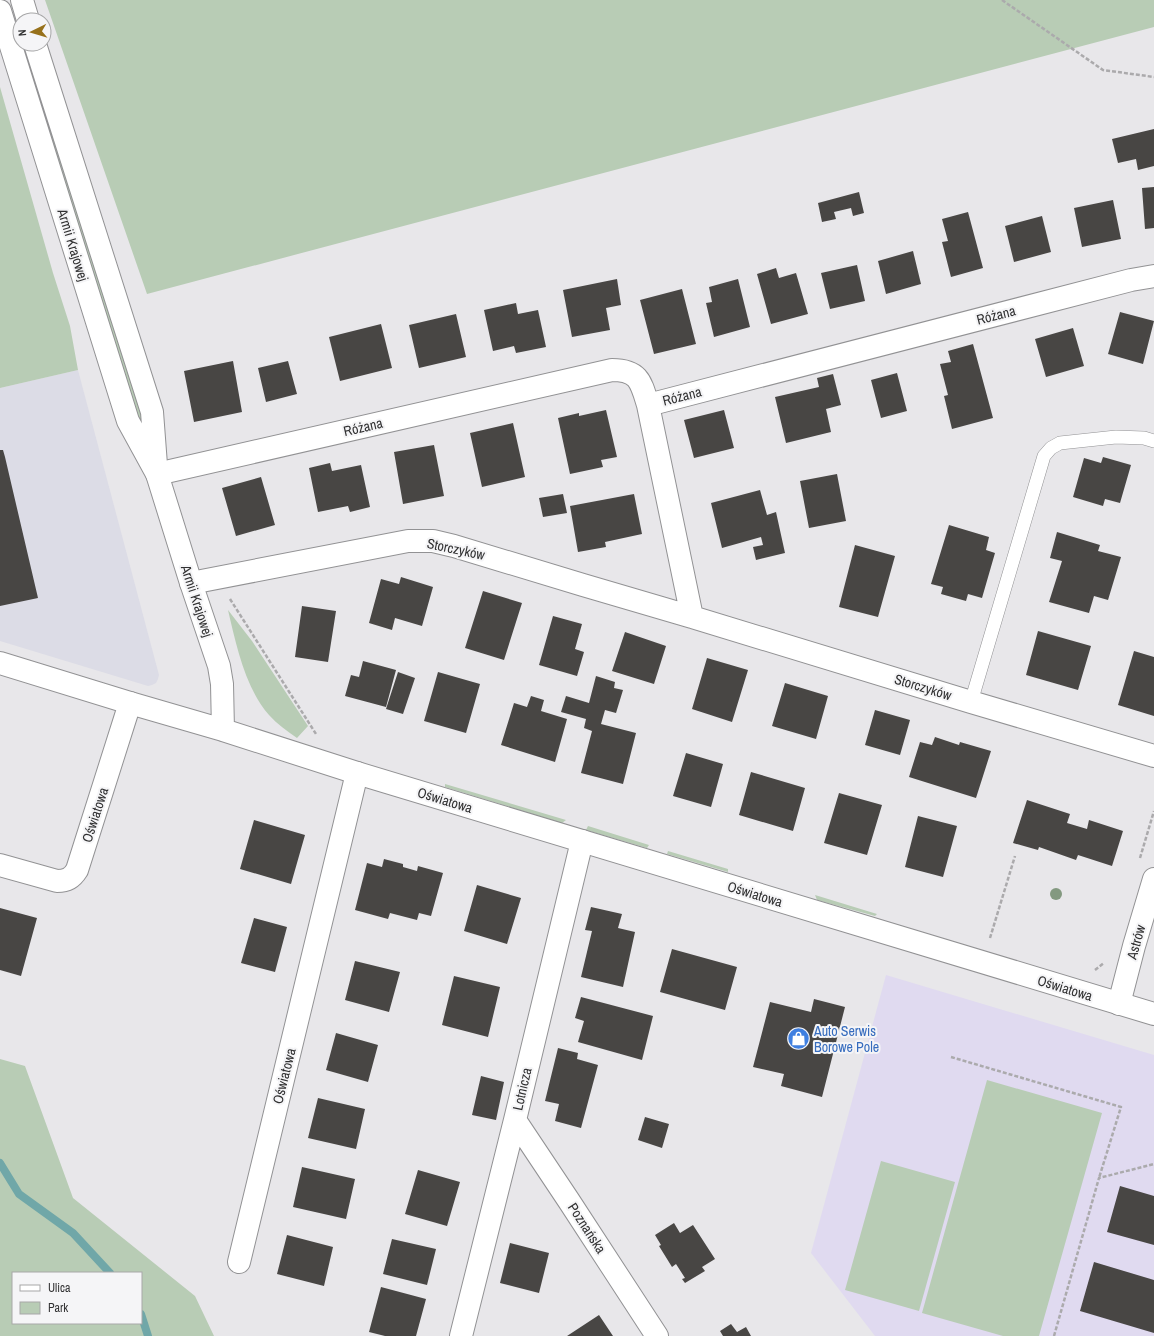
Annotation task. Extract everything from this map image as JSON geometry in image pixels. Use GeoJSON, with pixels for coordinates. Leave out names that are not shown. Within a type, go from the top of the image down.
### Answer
{"type":"FeatureCollection","features":[{"type":"Feature","properties":{"kind":"street"},"geometry":{"type":"LineString","coordinates":[[22,0],[26,12]]}},
{"type":"Feature","properties":{"kind":"street","name":"Armii Krajowej"},"geometry":{"type":"LineString","coordinates":[[0,11],[128,422],[157,474],[219,666],[222,684],[223,730]]}},
{"type":"Feature","properties":{"kind":"street","name":"Armii Krajowej"},"geometry":{"type":"LineString","coordinates":[[38,52],[152,412],[157,474]]}},
{"type":"Feature","properties":{"kind":"street","name":"Różana"},"geometry":{"type":"LineString","coordinates":[[157,474],[612,370],[631,372],[638,378],[643,387],[648,405],[1131,280],[1154,276]]}},
{"type":"Feature","properties":{"kind":"street"},"geometry":{"type":"LineString","coordinates":[[648,405],[692,617]]}},
{"type":"Feature","properties":{"kind":"street","name":"Storczyków"},"geometry":{"type":"LineString","coordinates":[[191,583],[408,541],[433,541],[482,554],[1154,756]]}},
{"type":"Feature","properties":{"kind":"street","name":"Oświatowa"},"geometry":{"type":"LineString","coordinates":[[0,662],[130,703],[223,730],[357,773],[1154,1014]]}},
{"type":"Feature","properties":{"kind":"street","name":"Oświatowa"},"geometry":{"type":"LineString","coordinates":[[0,865],[57,882],[65,881],[73,877],[77,870],[130,703]]}},
{"type":"Feature","properties":{"kind":"street","name":"Oświatowa"},"geometry":{"type":"LineString","coordinates":[[239,1262],[357,773]]}},
{"type":"Feature","properties":{"kind":"street","name":"Lotnicza"},"geometry":{"type":"LineString","coordinates":[[461,1336],[582,841]]}},
{"type":"Feature","properties":{"kind":"street","name":"Astrów"},"geometry":{"type":"LineString","coordinates":[[1119,1004],[1154,879]]}},
{"type":"Feature","properties":{"kind":"street","name":"Poznańska"},"geometry":{"type":"LineString","coordinates":[[515,1120],[657,1336]]}},
{"type":"Feature","properties":{"kind":"lane"},"geometry":{"type":"LineString","coordinates":[[971,702],[1044,456],[1051,448],[1060,443],[1116,437],[1144,438],[1154,441]]}},
{"type":"Feature","properties":{"kind":"path"},"geometry":{"type":"LineString","coordinates":[[1002,0],[1103,70],[1154,77]]}},
{"type":"Feature","properties":{"kind":"path"},"geometry":{"type":"LineString","coordinates":[[216,578],[319,738]]}},
{"type":"Feature","properties":{"kind":"path"},"geometry":{"type":"LineString","coordinates":[[989,941],[1015,856]]}},
{"type":"Feature","properties":{"kind":"path"},"geometry":{"type":"LineString","coordinates":[[951,1057],[1121,1107],[1054,1336]]}},
{"type":"Feature","properties":{"kind":"path"},"geometry":{"type":"LineString","coordinates":[[1099,1178],[1154,1164]]}},
{"type":"Feature","properties":{"kind":"shaded area"},"geometry":{"type":"Polygon","coordinates":[[[78,370],[159,675],[156,683],[148,686],[0,641],[0,388],[78,370]]]}},
{"type":"Feature","properties":{"kind":"shaded area"},"geometry":{"type":"Polygon","coordinates":[[[886,975],[1154,1055],[1154,1336],[875,1336],[811,1253],[886,975]]]}},
{"type":"Feature","properties":{"kind":"green space"},"geometry":{"type":"Polygon","coordinates":[[[45,0],[1154,0],[1154,27],[147,294],[52,20],[52,12],[49,12],[45,0]]]}},
{"type":"Feature","properties":{"kind":"green space"},"geometry":{"type":"Polygon","coordinates":[[[23,52],[30,52],[148,427],[142,429],[23,52]]]}},
{"type":"Feature","properties":{"kind":"green space"},"geometry":{"type":"Polygon","coordinates":[[[0,87],[53,273],[70,326],[78,370],[0,388],[0,87]]]}},
{"type":"Feature","properties":{"kind":"green space"},"geometry":{"type":"Polygon","coordinates":[[[228,610],[252,641],[308,726],[297,738],[269,715],[254,692],[242,665],[228,610]]]}},
{"type":"Feature","properties":{"kind":"green space"},"geometry":{"type":"Polygon","coordinates":[[[445,784],[566,820],[562,823],[445,787],[445,784]]]}},
{"type":"Feature","properties":{"kind":"green space"},"geometry":{"type":"Polygon","coordinates":[[[588,826],[649,845],[647,848],[586,830],[588,826]]]}},
{"type":"Feature","properties":{"kind":"green space"},"geometry":{"type":"Polygon","coordinates":[[[668,851],[728,869],[728,872],[667,854],[668,851]]]}},
{"type":"Feature","properties":{"kind":"green space"},"geometry":{"type":"Polygon","coordinates":[[[815,895],[877,914],[875,916],[817,900],[815,895]]]}},
{"type":"Feature","properties":{"kind":"green space"},"geometry":{"type":"Polygon","coordinates":[[[0,1059],[25,1066],[73,1198],[195,1296],[214,1336],[0,1336],[0,1059]]]}},
{"type":"Feature","properties":{"kind":"green space"},"geometry":{"type":"Polygon","coordinates":[[[987,1080],[1102,1113],[1039,1336],[1003,1336],[922,1313],[987,1080]]]}},
{"type":"Feature","properties":{"kind":"green space"},"geometry":{"type":"Polygon","coordinates":[[[881,1161],[955,1182],[919,1311],[845,1290],[881,1161]]]}},
{"type":"Feature","properties":{"kind":"building"},"geometry":{"type":"Polygon","coordinates":[[[1154,129],[1154,166],[1138,170],[1136,159],[1118,163],[1112,139],[1154,129]]]}},
{"type":"Feature","properties":{"kind":"building"},"geometry":{"type":"Polygon","coordinates":[[[1154,187],[1154,228],[1145,229],[1142,188],[1154,187]]]}},
{"type":"Feature","properties":{"kind":"building"},"geometry":{"type":"Polygon","coordinates":[[[859,192],[864,213],[853,216],[851,208],[834,212],[836,219],[822,222],[818,203],[859,192]]]}},
{"type":"Feature","properties":{"kind":"building"},"geometry":{"type":"Polygon","coordinates":[[[1113,200],[1121,239],[1082,247],[1074,208],[1113,200]]]}},
{"type":"Feature","properties":{"kind":"building"},"geometry":{"type":"Polygon","coordinates":[[[968,212],[983,268],[951,277],[942,242],[948,241],[942,219],[968,212]]]}},
{"type":"Feature","properties":{"kind":"building"},"geometry":{"type":"Polygon","coordinates":[[[1042,216],[1051,252],[1014,262],[1005,226],[1042,216]]]}},
{"type":"Feature","properties":{"kind":"building"},"geometry":{"type":"Polygon","coordinates":[[[913,251],[921,284],[886,294],[878,261],[913,251]]]}},
{"type":"Feature","properties":{"kind":"building"},"geometry":{"type":"Polygon","coordinates":[[[857,265],[865,301],[830,309],[821,273],[857,265]]]}},
{"type":"Feature","properties":{"kind":"building"},"geometry":{"type":"Polygon","coordinates":[[[776,268],[779,278],[796,273],[808,314],[771,324],[757,274],[776,268]]]}},
{"type":"Feature","properties":{"kind":"building"},"geometry":{"type":"Polygon","coordinates":[[[617,279],[621,305],[606,308],[610,330],[572,337],[563,290],[617,279]]]}},
{"type":"Feature","properties":{"kind":"building"},"geometry":{"type":"Polygon","coordinates":[[[738,279],[750,327],[714,337],[706,303],[712,302],[709,287],[738,279]]]}},
{"type":"Feature","properties":{"kind":"building"},"geometry":{"type":"Polygon","coordinates":[[[682,289],[696,344],[654,354],[640,300],[682,289]]]}},
{"type":"Feature","properties":{"kind":"building"},"geometry":{"type":"Polygon","coordinates":[[[516,303],[518,314],[538,310],[546,347],[516,353],[514,346],[493,351],[484,310],[516,303]]]}},
{"type":"Feature","properties":{"kind":"building"},"geometry":{"type":"Polygon","coordinates":[[[1120,312],[1154,321],[1143,364],[1108,354],[1120,312]]]}},
{"type":"Feature","properties":{"kind":"building"},"geometry":{"type":"Polygon","coordinates":[[[456,314],[466,357],[419,368],[409,325],[456,314]]]}},
{"type":"Feature","properties":{"kind":"building"},"geometry":{"type":"Polygon","coordinates":[[[381,324],[392,368],[340,381],[329,337],[381,324]]]}},
{"type":"Feature","properties":{"kind":"building"},"geometry":{"type":"Polygon","coordinates":[[[1073,328],[1084,366],[1046,377],[1035,339],[1073,328]]]}},
{"type":"Feature","properties":{"kind":"building"},"geometry":{"type":"Polygon","coordinates":[[[973,344],[993,418],[952,429],[944,396],[948,395],[940,364],[951,362],[948,351],[973,344]]]}},
{"type":"Feature","properties":{"kind":"building"},"geometry":{"type":"Polygon","coordinates":[[[233,361],[242,412],[194,422],[184,371],[233,361]]]}},
{"type":"Feature","properties":{"kind":"building"},"geometry":{"type":"Polygon","coordinates":[[[288,361],[297,394],[266,402],[258,368],[288,361]]]}},
{"type":"Feature","properties":{"kind":"building"},"geometry":{"type":"Polygon","coordinates":[[[897,373],[907,411],[881,418],[871,380],[897,373]]]}},
{"type":"Feature","properties":{"kind":"building"},"geometry":{"type":"Polygon","coordinates":[[[833,374],[841,405],[826,409],[831,432],[786,443],[775,397],[819,387],[817,378],[833,374]]]}},
{"type":"Feature","properties":{"kind":"building"},"geometry":{"type":"Polygon","coordinates":[[[606,410],[617,457],[601,460],[603,467],[570,474],[558,418],[579,413],[579,416],[606,410]]]}},
{"type":"Feature","properties":{"kind":"building"},"geometry":{"type":"Polygon","coordinates":[[[724,410],[734,448],[694,458],[684,420],[724,410]]]}},
{"type":"Feature","properties":{"kind":"building"},"geometry":{"type":"Polygon","coordinates":[[[513,423],[525,477],[482,487],[470,433],[513,423]]]}},
{"type":"Feature","properties":{"kind":"building"},"geometry":{"type":"Polygon","coordinates":[[[434,445],[444,496],[403,504],[394,452],[434,445]]]}},
{"type":"Feature","properties":{"kind":"building"},"geometry":{"type":"Polygon","coordinates":[[[0,450],[3,450],[5,457],[38,598],[0,606],[0,450]]]}},
{"type":"Feature","properties":{"kind":"building"},"geometry":{"type":"Polygon","coordinates":[[[1103,457],[1131,465],[1120,503],[1105,499],[1103,506],[1073,497],[1084,458],[1101,463],[1103,457]]]}},
{"type":"Feature","properties":{"kind":"building"},"geometry":{"type":"Polygon","coordinates":[[[330,463],[332,471],[361,465],[370,507],[350,512],[348,506],[318,512],[309,468],[330,463]]]}},
{"type":"Feature","properties":{"kind":"building"},"geometry":{"type":"Polygon","coordinates":[[[837,474],[846,521],[809,528],[800,481],[837,474]]]}},
{"type":"Feature","properties":{"kind":"building"},"geometry":{"type":"Polygon","coordinates":[[[261,477],[275,525],[236,536],[222,488],[261,477]]]}},
{"type":"Feature","properties":{"kind":"building"},"geometry":{"type":"Polygon","coordinates":[[[760,490],[767,515],[776,512],[785,553],[756,560],[753,547],[763,545],[761,537],[722,548],[711,503],[760,490]]]}},
{"type":"Feature","properties":{"kind":"building"},"geometry":{"type":"Polygon","coordinates":[[[563,494],[567,513],[543,517],[539,498],[563,494]]]}},
{"type":"Feature","properties":{"kind":"building"},"geometry":{"type":"Polygon","coordinates":[[[634,494],[642,534],[605,542],[606,547],[578,552],[570,506],[634,494]]]}},
{"type":"Feature","properties":{"kind":"building"},"geometry":{"type":"Polygon","coordinates":[[[949,525],[989,537],[986,550],[995,553],[982,598],[968,594],[966,601],[941,594],[943,587],[931,584],[949,525]]]}},
{"type":"Feature","properties":{"kind":"building"},"geometry":{"type":"Polygon","coordinates":[[[1057,532],[1100,545],[1098,551],[1121,557],[1108,600],[1094,596],[1089,613],[1049,602],[1062,561],[1050,558],[1057,532]]]}},
{"type":"Feature","properties":{"kind":"building"},"geometry":{"type":"Polygon","coordinates":[[[855,545],[895,556],[878,617],[839,607],[855,545]]]}},
{"type":"Feature","properties":{"kind":"building"},"geometry":{"type":"Polygon","coordinates":[[[401,577],[433,587],[422,626],[395,618],[392,630],[369,623],[381,579],[399,584],[401,577]]]}},
{"type":"Feature","properties":{"kind":"building"},"geometry":{"type":"Polygon","coordinates":[[[483,591],[522,603],[504,660],[465,648],[483,591]]]}},
{"type":"Feature","properties":{"kind":"building"},"geometry":{"type":"Polygon","coordinates":[[[302,606],[336,611],[328,662],[295,657],[302,606]]]}},
{"type":"Feature","properties":{"kind":"building"},"geometry":{"type":"Polygon","coordinates":[[[553,616],[582,624],[575,649],[584,652],[577,676],[539,665],[553,616]]]}},
{"type":"Feature","properties":{"kind":"building"},"geometry":{"type":"Polygon","coordinates":[[[1038,631],[1091,646],[1078,690],[1026,675],[1038,631]]]}},
{"type":"Feature","properties":{"kind":"building"},"geometry":{"type":"Polygon","coordinates":[[[625,632],[666,646],[654,684],[612,671],[625,632]]]}},
{"type":"Feature","properties":{"kind":"building"},"geometry":{"type":"Polygon","coordinates":[[[1134,651],[1154,657],[1154,716],[1118,705],[1134,651]]]}},
{"type":"Feature","properties":{"kind":"building"},"geometry":{"type":"Polygon","coordinates":[[[707,658],[748,670],[732,722],[692,709],[707,658]]]}},
{"type":"Feature","properties":{"kind":"building"},"geometry":{"type":"Polygon","coordinates":[[[363,661],[396,670],[386,707],[345,696],[351,675],[359,677],[363,661]]]}},
{"type":"Feature","properties":{"kind":"building"},"geometry":{"type":"Polygon","coordinates":[[[398,672],[415,678],[403,714],[386,709],[398,672]]]}},
{"type":"Feature","properties":{"kind":"building"},"geometry":{"type":"Polygon","coordinates":[[[438,672],[480,684],[466,733],[424,721],[438,672]]]}},
{"type":"Feature","properties":{"kind":"building"},"geometry":{"type":"Polygon","coordinates":[[[596,676],[615,682],[614,688],[623,690],[616,713],[605,710],[601,724],[636,733],[623,784],[581,773],[592,731],[584,728],[586,719],[561,712],[566,696],[589,703],[596,676]]]}},
{"type":"Feature","properties":{"kind":"building"},"geometry":{"type":"Polygon","coordinates":[[[785,683],[828,696],[816,739],[772,726],[785,683]]]}},
{"type":"Feature","properties":{"kind":"building"},"geometry":{"type":"Polygon","coordinates":[[[531,696],[544,700],[541,711],[567,719],[555,762],[501,745],[514,703],[527,707],[531,696]]]}},
{"type":"Feature","properties":{"kind":"building"},"geometry":{"type":"Polygon","coordinates":[[[875,710],[910,720],[900,755],[865,745],[875,710]]]}},
{"type":"Feature","properties":{"kind":"building"},"geometry":{"type":"Polygon","coordinates":[[[935,737],[959,745],[960,742],[991,751],[976,798],[909,777],[920,742],[932,745],[935,737]]]}},
{"type":"Feature","properties":{"kind":"building"},"geometry":{"type":"Polygon","coordinates":[[[686,753],[723,764],[711,807],[673,796],[686,753]]]}},
{"type":"Feature","properties":{"kind":"building"},"geometry":{"type":"Polygon","coordinates":[[[751,772],[805,788],[793,831],[739,815],[751,772]]]}},
{"type":"Feature","properties":{"kind":"building"},"geometry":{"type":"Polygon","coordinates":[[[839,793],[882,805],[867,855],[824,843],[839,793]]]}},
{"type":"Feature","properties":{"kind":"building"},"geometry":{"type":"Polygon","coordinates":[[[1027,800],[1070,814],[1067,823],[1087,829],[1089,820],[1123,831],[1112,866],[1078,855],[1076,860],[1039,847],[1038,850],[1013,843],[1027,800]]]}},
{"type":"Feature","properties":{"kind":"building"},"geometry":{"type":"Polygon","coordinates":[[[918,816],[957,826],[943,877],[905,867],[918,816]]]}},
{"type":"Feature","properties":{"kind":"building"},"geometry":{"type":"Polygon","coordinates":[[[254,820],[305,835],[291,884],[240,869],[254,820]]]}},
{"type":"Feature","properties":{"kind":"building"},"geometry":{"type":"Polygon","coordinates":[[[384,859],[403,864],[403,867],[417,871],[418,866],[443,873],[431,916],[419,913],[417,920],[390,913],[388,919],[355,910],[367,863],[382,867],[384,859]]]}},
{"type":"Feature","properties":{"kind":"building"},"geometry":{"type":"Polygon","coordinates":[[[477,885],[521,898],[507,944],[464,931],[477,885]]]}},
{"type":"Feature","properties":{"kind":"building"},"geometry":{"type":"Polygon","coordinates":[[[591,907],[622,914],[618,928],[635,932],[623,987],[581,977],[592,931],[585,930],[591,907]]]}},
{"type":"Feature","properties":{"kind":"building"},"geometry":{"type":"Polygon","coordinates":[[[0,908],[37,918],[21,976],[0,970],[0,908]]]}},
{"type":"Feature","properties":{"kind":"building"},"geometry":{"type":"Polygon","coordinates":[[[254,918],[287,927],[275,972],[241,963],[254,918]]]}},
{"type":"Feature","properties":{"kind":"building"},"geometry":{"type":"Polygon","coordinates":[[[672,949],[737,967],[725,1010],[660,992],[672,949]]]}},
{"type":"Feature","properties":{"kind":"building"},"geometry":{"type":"Polygon","coordinates":[[[355,961],[400,972],[389,1012],[345,1000],[355,961]]]}},
{"type":"Feature","properties":{"kind":"building"},"geometry":{"type":"Polygon","coordinates":[[[454,976],[500,987],[488,1037],[442,1025],[454,976]]]}},
{"type":"Feature","properties":{"kind":"building"},"geometry":{"type":"Polygon","coordinates":[[[581,997],[653,1016],[642,1060],[578,1042],[584,1021],[575,1018],[581,997]]]}},
{"type":"Feature","properties":{"kind":"building","name":"Auto Serwis Borowe Pole"},"geometry":{"type":"Polygon","coordinates":[[[814,999],[845,1007],[822,1097],[781,1086],[784,1074],[753,1067],[770,1002],[811,1012],[814,999]]]}},
{"type":"Feature","properties":{"kind":"building"},"geometry":{"type":"Polygon","coordinates":[[[336,1033],[378,1045],[368,1082],[326,1070],[336,1033]]]}},
{"type":"Feature","properties":{"kind":"building"},"geometry":{"type":"Polygon","coordinates":[[[558,1048],[578,1053],[577,1059],[598,1065],[581,1128],[555,1121],[559,1104],[545,1101],[558,1048]]]}},
{"type":"Feature","properties":{"kind":"building"},"geometry":{"type":"Polygon","coordinates":[[[481,1076],[504,1082],[496,1120],[472,1115],[481,1076]]]}},
{"type":"Feature","properties":{"kind":"building"},"geometry":{"type":"Polygon","coordinates":[[[318,1098],[365,1109],[356,1149],[308,1138],[318,1098]]]}},
{"type":"Feature","properties":{"kind":"building"},"geometry":{"type":"Polygon","coordinates":[[[645,1117],[669,1124],[662,1148],[638,1140],[645,1117]]]}},
{"type":"Feature","properties":{"kind":"building"},"geometry":{"type":"Polygon","coordinates":[[[302,1167],[355,1179],[346,1219],[293,1207],[302,1167]]]}},
{"type":"Feature","properties":{"kind":"building"},"geometry":{"type":"Polygon","coordinates":[[[418,1170],[460,1182],[447,1226],[405,1214],[418,1170]]]}},
{"type":"Feature","properties":{"kind":"building"},"geometry":{"type":"Polygon","coordinates":[[[1120,1186],[1154,1196],[1154,1245],[1107,1232],[1120,1186]]]}},
{"type":"Feature","properties":{"kind":"building"},"geometry":{"type":"Polygon","coordinates":[[[674,1223],[680,1233],[693,1225],[715,1259],[702,1267],[705,1271],[685,1283],[682,1279],[685,1278],[676,1264],[672,1267],[659,1246],[661,1245],[655,1235],[674,1223]]]}},
{"type":"Feature","properties":{"kind":"building"},"geometry":{"type":"Polygon","coordinates":[[[287,1235],[333,1247],[324,1286],[277,1274],[287,1235]]]}},
{"type":"Feature","properties":{"kind":"building"},"geometry":{"type":"Polygon","coordinates":[[[392,1239],[436,1249],[427,1285],[383,1274],[392,1239]]]}},
{"type":"Feature","properties":{"kind":"building"},"geometry":{"type":"Polygon","coordinates":[[[510,1243],[549,1253],[539,1293],[500,1283],[510,1243]]]}},
{"type":"Feature","properties":{"kind":"building"},"geometry":{"type":"Polygon","coordinates":[[[1094,1262],[1154,1280],[1154,1333],[1080,1311],[1094,1262]]]}},
{"type":"Feature","properties":{"kind":"building"},"geometry":{"type":"Polygon","coordinates":[[[381,1287],[426,1299],[416,1336],[385,1336],[369,1332],[381,1287]]]}},
{"type":"Feature","properties":{"kind":"building"},"geometry":{"type":"Polygon","coordinates":[[[599,1315],[613,1336],[567,1336],[599,1315]]]}},
{"type":"Feature","properties":{"kind":"building"},"geometry":{"type":"Polygon","coordinates":[[[731,1324],[737,1332],[746,1327],[751,1336],[723,1336],[720,1331],[731,1324]]]}},
{"type":"Feature","properties":{"kind":"waterway"},"geometry":{"type":"LineString","coordinates":[[0,1163],[19,1194],[73,1233],[109,1272]]}},
{"type":"Feature","properties":{"kind":"waterway"},"geometry":{"type":"LineString","coordinates":[[142,1317],[148,1336]]}},
{"type":"Feature","properties":{"kind":"place","name":"Auto Serwis Borowe Pole"},"geometry":{"type":"Point","coordinates":[798,1039]}}]}
